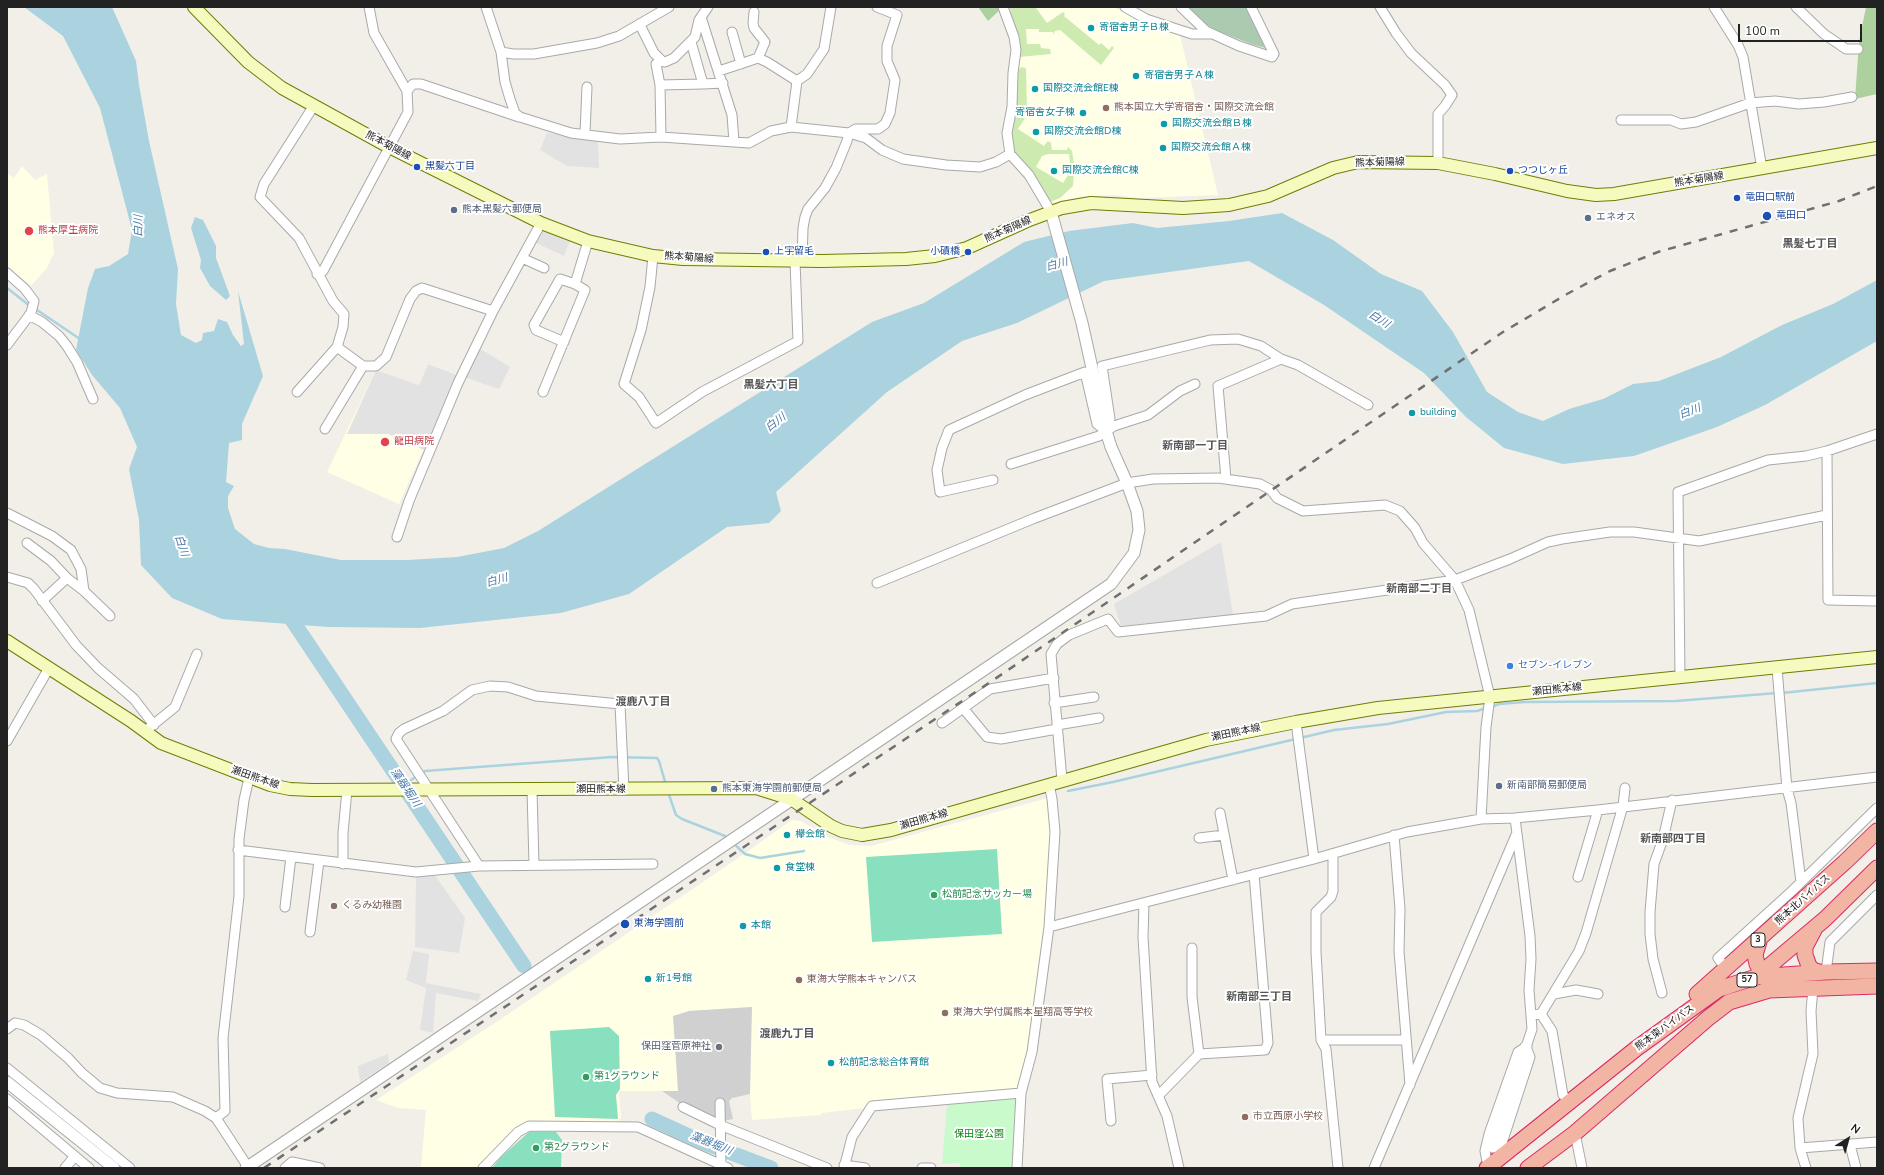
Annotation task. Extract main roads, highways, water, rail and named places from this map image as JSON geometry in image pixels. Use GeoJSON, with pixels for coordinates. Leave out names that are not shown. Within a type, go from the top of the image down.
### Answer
{"type":"FeatureCollection","features":[{"type":"Feature","properties":{"kind":"highway","name":"熊本北バイパス"},"geometry":{"type":"LineString","coordinates":[[1637,1048],[1845,862],[1877,831]]}},
{"type":"Feature","properties":{"kind":"highway"},"geometry":{"type":"LineString","coordinates":[[1729,1002],[1818,924],[1877,868]]}},
{"type":"Feature","properties":{"kind":"highway"},"geometry":{"type":"LineString","coordinates":[[1818,924],[1805,947],[1805,955],[1808,966],[1813,970],[1822,972]]}},
{"type":"Feature","properties":{"kind":"highway"},"geometry":{"type":"LineString","coordinates":[[1760,938],[1755,955],[1761,975],[1777,985],[1792,989]]}},
{"type":"Feature","properties":{"kind":"highway","name":"熊本東バイパス"},"geometry":{"type":"LineString","coordinates":[[1488,1168],[1498,1151],[1570,1102],[1637,1048],[1718,989],[1761,975],[1877,971]]}},
{"type":"Feature","properties":{"kind":"highway","name":"熊本東バイパス"},"geometry":{"type":"LineString","coordinates":[[1528,1168],[1575,1133],[1707,1019],[1729,1002],[1769,990],[1877,986]]}},
{"type":"Feature","properties":{"kind":"main road","name":"熊本菊陽線"},"geometry":{"type":"LineString","coordinates":[[194,7],[248,62],[282,88],[313,107],[389,147],[541,223],[588,240],[653,256],[683,259],[798,261],[906,259],[935,256],[966,248],[1062,208],[1091,203],[1183,208],[1229,205],[1268,196],[1333,168],[1358,162],[1438,164],[1495,174],[1567,191],[1596,195],[1614,194],[1877,148]]}},
{"type":"Feature","properties":{"kind":"main road","name":"瀬田熊本線"},"geometry":{"type":"LineString","coordinates":[[7,641],[149,728],[161,743],[270,785],[290,789],[347,790],[624,790],[756,788],[791,799],[831,826],[842,831],[862,834],[891,830],[1206,740],[1296,722],[1378,708],[1877,657]]}},
{"type":"Feature","properties":{"kind":"water","name":"白川"},"geometry":{"type":"Polygon","coordinates":[[[24,7],[112,7],[136,61],[149,141],[178,269],[176,304],[181,335],[196,343],[202,340],[203,333],[214,331],[218,319],[227,322],[233,335],[241,346],[244,344],[238,291],[263,376],[242,424],[242,440],[229,443],[226,482],[234,486],[228,496],[228,508],[235,529],[254,544],[269,548],[285,549],[341,560],[408,560],[457,557],[504,548],[538,531],[872,322],[924,303],[1024,242],[1069,231],[1133,223],[1157,228],[1229,221],[1282,213],[1333,240],[1381,274],[1422,291],[1453,332],[1487,392],[1518,412],[1543,421],[1569,409],[1603,399],[1633,384],[1659,381],[1721,357],[1782,325],[1833,304],[1877,280],[1877,341],[1765,405],[1717,427],[1634,456],[1563,464],[1504,448],[1466,417],[1424,373],[1324,305],[1249,261],[1104,281],[1017,323],[962,341],[887,392],[776,492],[781,511],[769,523],[727,527],[629,594],[561,613],[420,628],[328,627],[222,619],[172,598],[141,565],[139,520],[129,469],[137,447],[120,408],[92,375],[76,350],[88,288],[95,269],[109,266],[128,254],[132,230],[100,108],[63,36],[24,7]]]}},
{"type":"Feature","properties":{"kind":"water"},"geometry":{"type":"Polygon","coordinates":[[[195,217],[203,220],[216,246],[216,258],[230,296],[226,300],[210,286],[200,268],[201,260],[191,228],[195,217]]]}},
{"type":"Feature","properties":{"kind":"waterway"},"geometry":{"type":"LineString","coordinates":[[7,288],[30,306]]}},
{"type":"Feature","properties":{"kind":"waterway"},"geometry":{"type":"LineString","coordinates":[[34,308],[80,339]]}},
{"type":"Feature","properties":{"kind":"waterway","name":"藻器堀川"},"geometry":{"type":"LineString","coordinates":[[286,611],[524,966]]}},
{"type":"Feature","properties":{"kind":"waterway"},"geometry":{"type":"LineString","coordinates":[[1782,693],[1877,683]]}},
{"type":"Feature","properties":{"kind":"waterway"},"geometry":{"type":"LineString","coordinates":[[1491,707],[1499,704],[1525,702],[1676,701],[1777,693]]}},
{"type":"Feature","properties":{"kind":"waterway"},"geometry":{"type":"LineString","coordinates":[[1068,791],[1113,782],[1334,730],[1388,724],[1446,712],[1477,711],[1486,708]]}},
{"type":"Feature","properties":{"kind":"waterway"},"geometry":{"type":"LineString","coordinates":[[421,774],[425,771],[612,757],[657,758],[666,785]]}},
{"type":"Feature","properties":{"kind":"waterway"},"geometry":{"type":"LineString","coordinates":[[408,782],[417,776]]}},
{"type":"Feature","properties":{"kind":"waterway"},"geometry":{"type":"LineString","coordinates":[[668,792],[676,815],[682,819],[725,836],[728,839]]}},
{"type":"Feature","properties":{"kind":"waterway"},"geometry":{"type":"LineString","coordinates":[[732,842],[745,854],[760,858],[804,851]]}},
{"type":"Feature","properties":{"kind":"waterway","name":"藻器堀川"},"geometry":{"type":"LineString","coordinates":[[652,1119],[702,1142],[771,1168]]}},
{"type":"Feature","properties":{"kind":"railway"},"geometry":{"type":"LineString","coordinates":[[264,1168],[989,683],[1503,332],[1567,294],[1610,271],[1658,252],[1839,201],[1877,186]]}},
{"type":"Feature","properties":{"kind":"place","name":"寄宿舎男子Ｂ棟"},"geometry":{"type":"Point","coordinates":[1091,28]}},
{"type":"Feature","properties":{"kind":"place","name":"寄宿舎男子Ａ棟"},"geometry":{"type":"Point","coordinates":[1136,76]}},
{"type":"Feature","properties":{"kind":"place","name":"国際交流会館E棟"},"geometry":{"type":"Point","coordinates":[1035,89]}},
{"type":"Feature","properties":{"kind":"place","name":"熊本国立大学寄宿舎・国際交流会館"},"geometry":{"type":"Point","coordinates":[1106,108]}},
{"type":"Feature","properties":{"kind":"place","name":"寄宿舎女子棟"},"geometry":{"type":"Point","coordinates":[1083,113]}},
{"type":"Feature","properties":{"kind":"place","name":"国際交流会館Ｂ棟"},"geometry":{"type":"Point","coordinates":[1164,124]}},
{"type":"Feature","properties":{"kind":"place","name":"国際交流会館D棟"},"geometry":{"type":"Point","coordinates":[1036,132]}},
{"type":"Feature","properties":{"kind":"place","name":"国際交流会館Ａ棟"},"geometry":{"type":"Point","coordinates":[1163,148]}},
{"type":"Feature","properties":{"kind":"place","name":"黒髪六丁目"},"geometry":{"type":"Point","coordinates":[417,167]}},
{"type":"Feature","properties":{"kind":"place","name":"国際交流会館C棟"},"geometry":{"type":"Point","coordinates":[1054,171]}},
{"type":"Feature","properties":{"kind":"place","name":"つつじヶ丘"},"geometry":{"type":"Point","coordinates":[1510,171]}},
{"type":"Feature","properties":{"kind":"place","name":"竜田口駅前"},"geometry":{"type":"Point","coordinates":[1737,198]}},
{"type":"Feature","properties":{"kind":"place","name":"熊本黒髪六郵便局"},"geometry":{"type":"Point","coordinates":[454,210]}},
{"type":"Feature","properties":{"kind":"place","name":"竜田口"},"geometry":{"type":"Point","coordinates":[1767,216]}},
{"type":"Feature","properties":{"kind":"place","name":"エネオス"},"geometry":{"type":"Point","coordinates":[1588,218]}},
{"type":"Feature","properties":{"kind":"place","name":"熊本厚生病院"},"geometry":{"type":"Point","coordinates":[29,231]}},
{"type":"Feature","properties":{"kind":"place","name":"上宇留毛"},"geometry":{"type":"Point","coordinates":[766,252]}},
{"type":"Feature","properties":{"kind":"place","name":"小磧橋"},"geometry":{"type":"Point","coordinates":[968,252]}},
{"type":"Feature","properties":{"kind":"place","name":"building"},"geometry":{"type":"Point","coordinates":[1412,413]}},
{"type":"Feature","properties":{"kind":"place","name":"龍田病院"},"geometry":{"type":"Point","coordinates":[385,442]}},
{"type":"Feature","properties":{"kind":"place","name":"セブン-イレブン"},"geometry":{"type":"Point","coordinates":[1510,666]}},
{"type":"Feature","properties":{"kind":"place","name":"新南部簡易郵便局"},"geometry":{"type":"Point","coordinates":[1499,786]}},
{"type":"Feature","properties":{"kind":"place","name":"熊本東海学園前郵便局"},"geometry":{"type":"Point","coordinates":[714,789]}},
{"type":"Feature","properties":{"kind":"place","name":"欅会館"},"geometry":{"type":"Point","coordinates":[787,835]}},
{"type":"Feature","properties":{"kind":"place","name":"食堂棟"},"geometry":{"type":"Point","coordinates":[777,868]}},
{"type":"Feature","properties":{"kind":"place","name":"松前記念サッカー場"},"geometry":{"type":"Point","coordinates":[934,895]}},
{"type":"Feature","properties":{"kind":"place","name":"くるみ幼稚園"},"geometry":{"type":"Point","coordinates":[334,906]}},
{"type":"Feature","properties":{"kind":"place","name":"東海学園前"},"geometry":{"type":"Point","coordinates":[625,924]}},
{"type":"Feature","properties":{"kind":"place","name":"本館"},"geometry":{"type":"Point","coordinates":[743,926]}},
{"type":"Feature","properties":{"kind":"place","name":"新1号館"},"geometry":{"type":"Point","coordinates":[648,979]}},
{"type":"Feature","properties":{"kind":"place","name":"東海大学熊本キャンパス"},"geometry":{"type":"Point","coordinates":[799,980]}},
{"type":"Feature","properties":{"kind":"place","name":"東海大学付属熊本星翔高等学校"},"geometry":{"type":"Point","coordinates":[945,1013]}},
{"type":"Feature","properties":{"kind":"place","name":"保田窪菅原神社"},"geometry":{"type":"Point","coordinates":[719,1047]}},
{"type":"Feature","properties":{"kind":"place","name":"松前記念総合体育館"},"geometry":{"type":"Point","coordinates":[831,1063]}},
{"type":"Feature","properties":{"kind":"place","name":"第1グラウンド"},"geometry":{"type":"Point","coordinates":[586,1077]}},
{"type":"Feature","properties":{"kind":"place","name":"市立西原小学校"},"geometry":{"type":"Point","coordinates":[1245,1117]}},
{"type":"Feature","properties":{"kind":"place","name":"第2グラウンド"},"geometry":{"type":"Point","coordinates":[536,1148]}},
{"type":"Feature","properties":{"kind":"district","name":"黒髪七丁目"},"geometry":{"type":"Point","coordinates":[1810,244]}},
{"type":"Feature","properties":{"kind":"district","name":"黒髪六丁目"},"geometry":{"type":"Point","coordinates":[771,385]}},
{"type":"Feature","properties":{"kind":"district","name":"新南部一丁目"},"geometry":{"type":"Point","coordinates":[1195,446]}},
{"type":"Feature","properties":{"kind":"district","name":"新南部二丁目"},"geometry":{"type":"Point","coordinates":[1419,589]}},
{"type":"Feature","properties":{"kind":"district","name":"渡鹿八丁目"},"geometry":{"type":"Point","coordinates":[643,702]}},
{"type":"Feature","properties":{"kind":"district","name":"新南部四丁目"},"geometry":{"type":"Point","coordinates":[1673,839]}},
{"type":"Feature","properties":{"kind":"district","name":"新南部三丁目"},"geometry":{"type":"Point","coordinates":[1259,997]}},
{"type":"Feature","properties":{"kind":"district","name":"渡鹿九丁目"},"geometry":{"type":"Point","coordinates":[787,1034]}},
{"type":"Feature","properties":{"kind":"park label","name":"保田窪公園"},"geometry":{"type":"Point","coordinates":[979,1135]}}]}
